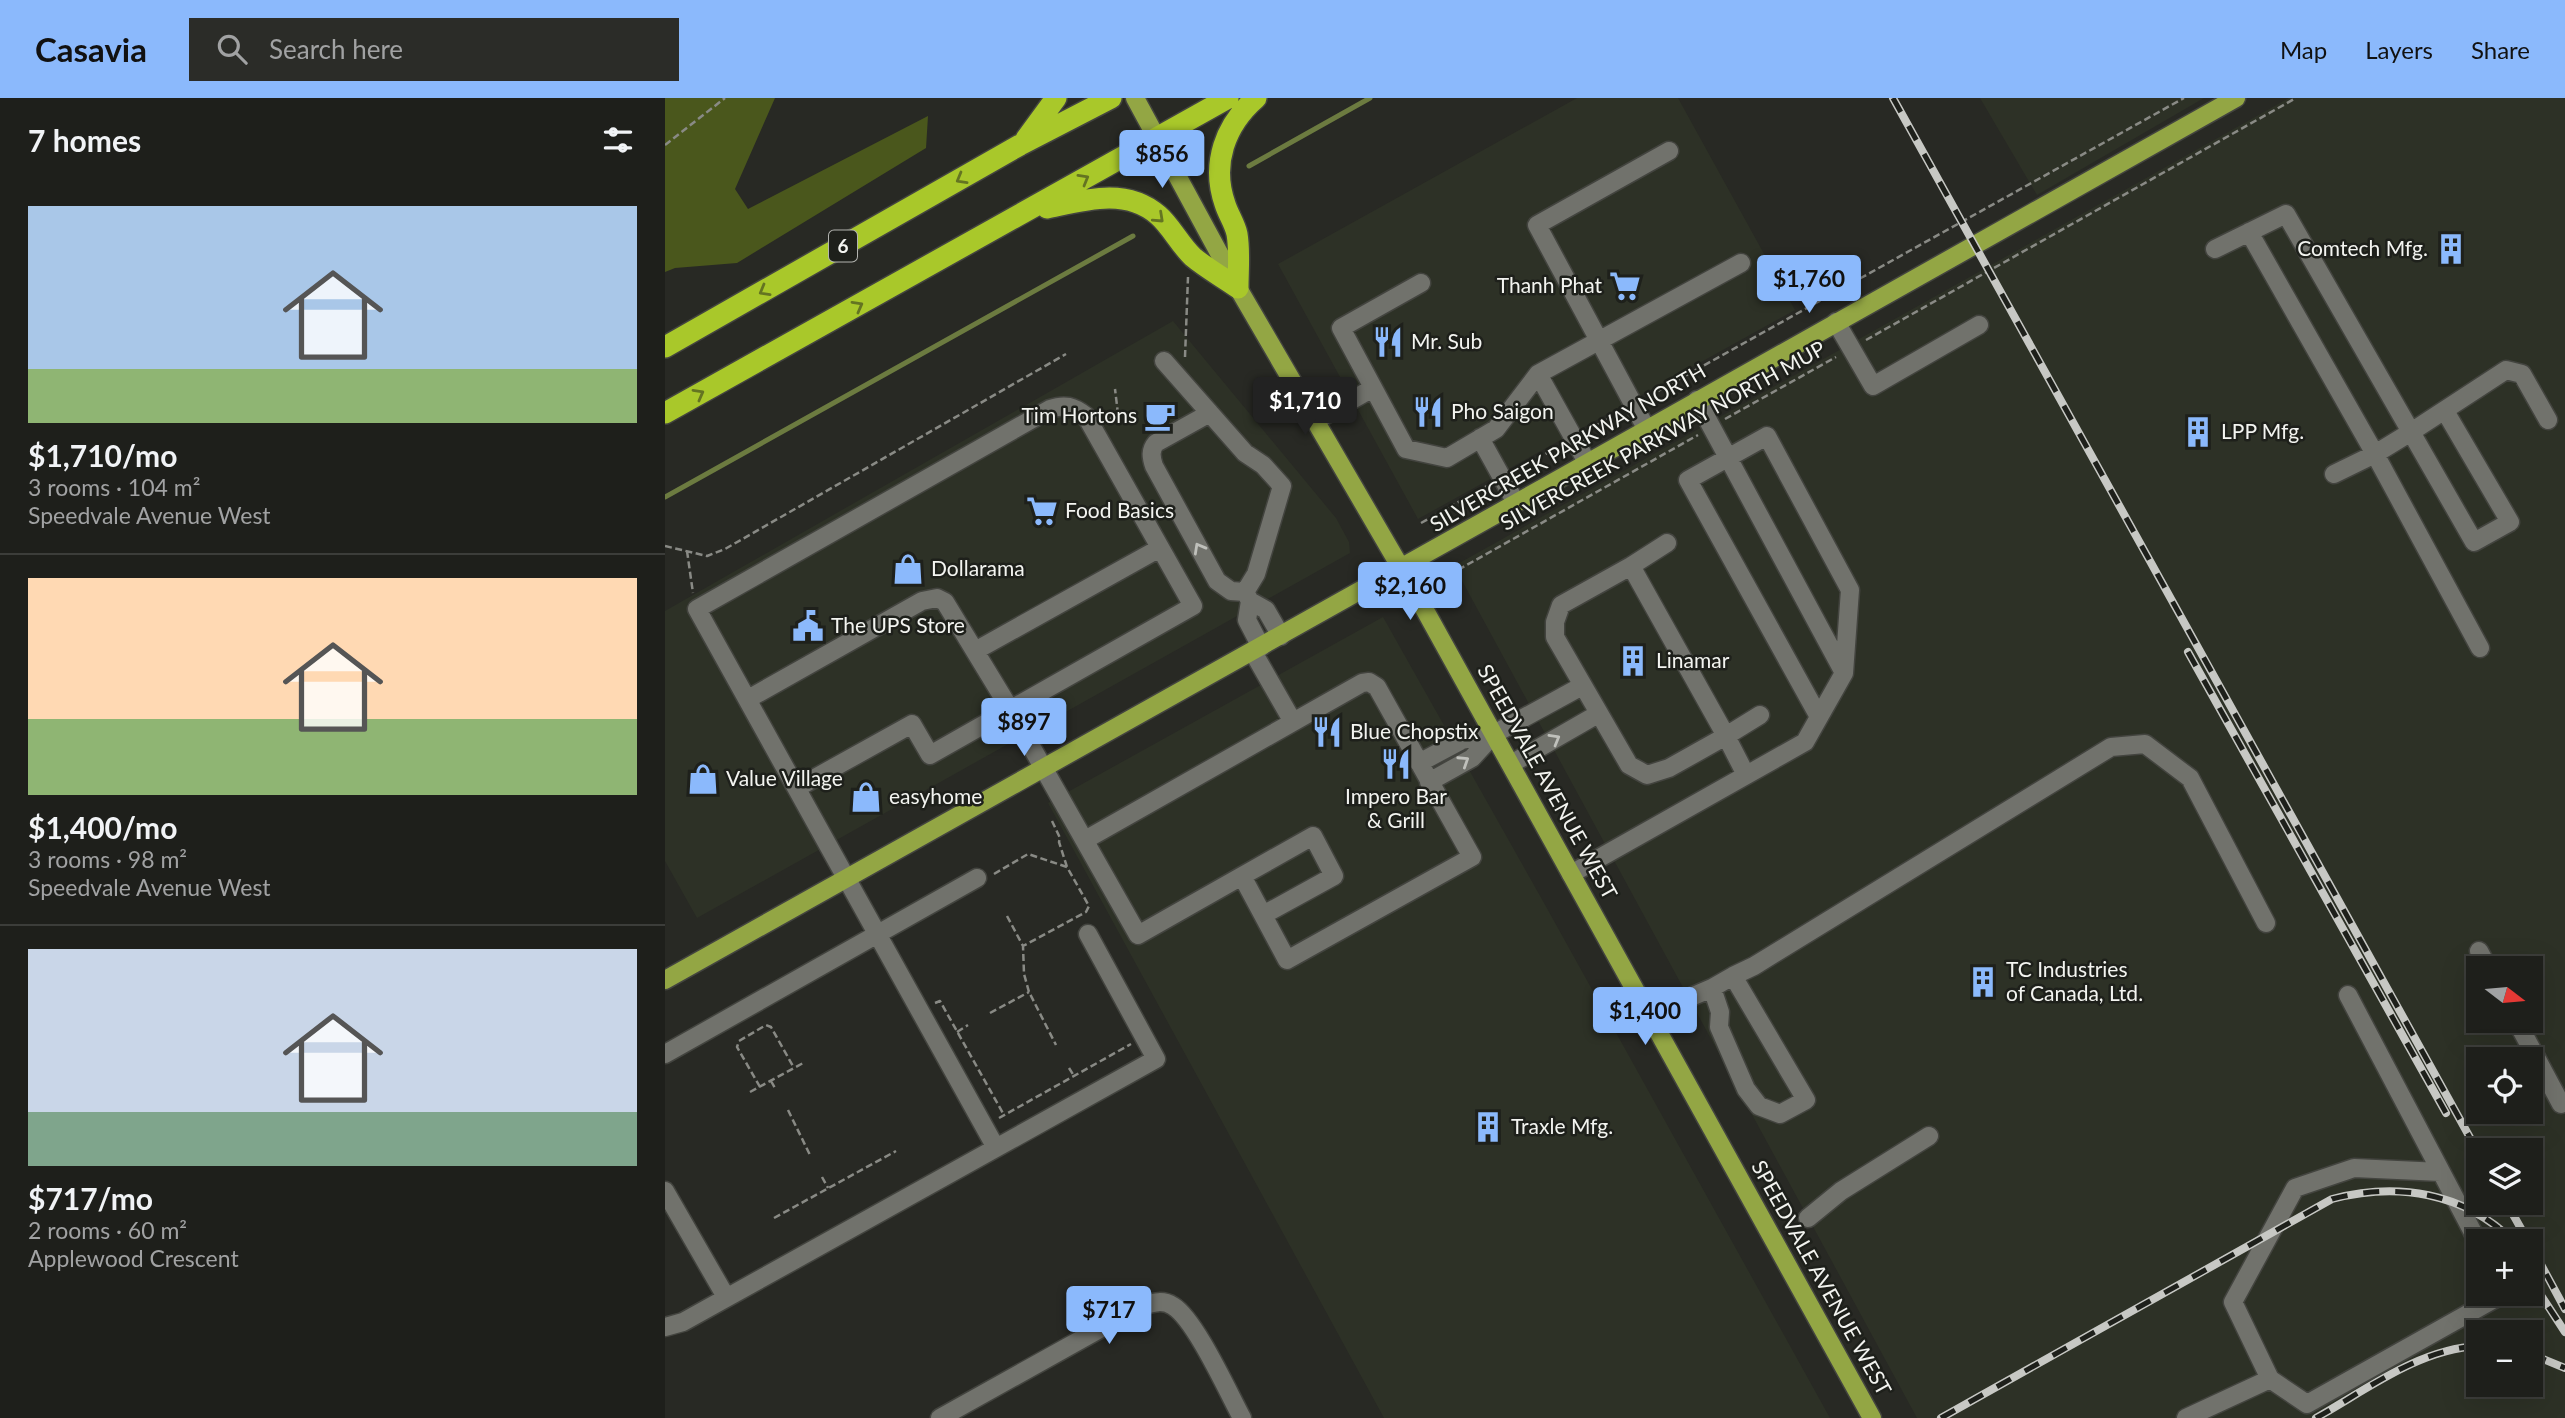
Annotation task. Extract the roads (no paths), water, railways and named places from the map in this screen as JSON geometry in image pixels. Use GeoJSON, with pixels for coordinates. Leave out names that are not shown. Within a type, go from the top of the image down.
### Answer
{"type":"FeatureCollection","features":[{"type":"Feature","properties":{"kind":"highway"},"geometry":{"type":"LineString","coordinates":[[1020,145],[1036,128],[1056,98]]}},
{"type":"Feature","properties":{"kind":"highway","name":"6"},"geometry":{"type":"LineString","coordinates":[[665,347],[1020,145],[1111,98]]}},
{"type":"Feature","properties":{"kind":"highway"},"geometry":{"type":"LineString","coordinates":[[665,413],[1228,98]]}},
{"type":"Feature","properties":{"kind":"highway"},"geometry":{"type":"LineString","coordinates":[[1238,288],[1237,232],[1224,202],[1218,165],[1235,119],[1256,98]]}},
{"type":"Feature","properties":{"kind":"highway"},"geometry":{"type":"LineString","coordinates":[[1025,213],[1099,197],[1119,198],[1140,204],[1157,214],[1193,256],[1238,288]]}},
{"type":"Feature","properties":{"kind":"main road","name":"SPEEDVALE AVENUE WEST"},"geometry":{"type":"LineString","coordinates":[[1135,98],[1238,288],[1317,420],[1511,764],[1872,1418]]}},
{"type":"Feature","properties":{"kind":"main road","name":"SILVERCREEK PARKWAY NORTH"},"geometry":{"type":"LineString","coordinates":[[665,980],[1402,569],[1646,428],[2236,98]]}},
{"type":"Feature","properties":{"kind":"street"},"geometry":{"type":"LineString","coordinates":[[1646,428],[1537,225],[1669,151]]}},
{"type":"Feature","properties":{"kind":"street"},"geometry":{"type":"LineString","coordinates":[[2215,249],[2286,214],[2474,542],[2510,522],[2445,411]]}},
{"type":"Feature","properties":{"kind":"street"},"geometry":{"type":"LineString","coordinates":[[2249,232],[2375,454],[2480,648]]}},
{"type":"Feature","properties":{"kind":"street"},"geometry":{"type":"LineString","coordinates":[[1421,283],[1341,328],[1406,449],[1447,458],[1496,429],[1538,374],[1741,263]]}},
{"type":"Feature","properties":{"kind":"street"},"geometry":{"type":"LineString","coordinates":[[1836,322],[1873,386],[1979,325]]}},
{"type":"Feature","properties":{"kind":"street"},"geometry":{"type":"LineString","coordinates":[[1168,366],[1245,453],[1263,465],[1282,486],[1247,596],[1247,620],[1257,650],[1293,722]]}},
{"type":"Feature","properties":{"kind":"street"},"geometry":{"type":"LineString","coordinates":[[2334,474],[2375,454],[2507,370],[2522,374],[2548,419]]}},
{"type":"Feature","properties":{"kind":"street"},"geometry":{"type":"LineString","coordinates":[[1538,374],[1587,462]]}},
{"type":"Feature","properties":{"kind":"street"},"geometry":{"type":"LineString","coordinates":[[1317,420],[1373,388]]}},
{"type":"Feature","properties":{"kind":"street"},"geometry":{"type":"LineString","coordinates":[[1697,400],[1844,673]]}},
{"type":"Feature","properties":{"kind":"street"},"geometry":{"type":"LineString","coordinates":[[797,788],[912,724],[930,755],[1193,606],[1094,429],[1086,416],[1076,408],[1063,405],[1050,409],[697,609],[996,1148]]}},
{"type":"Feature","properties":{"kind":"street"},"geometry":{"type":"LineString","coordinates":[[1210,413],[1156,443],[1151,457],[1217,581],[1231,591],[1247,596],[1266,610],[1281,636]]}},
{"type":"Feature","properties":{"kind":"street"},"geometry":{"type":"LineString","coordinates":[[1571,874],[1805,742],[1844,673],[1850,590],[1767,436],[1688,480],[1819,717]]}},
{"type":"Feature","properties":{"kind":"street"},"geometry":{"type":"LineString","coordinates":[[1481,438],[1516,503]]}},
{"type":"Feature","properties":{"kind":"street"},"geometry":{"type":"LineString","coordinates":[[1667,543],[1561,604],[1555,622],[1555,637],[1629,765],[1647,775],[1669,768],[1760,715]]}},
{"type":"Feature","properties":{"kind":"street"},"geometry":{"type":"LineString","coordinates":[[975,651],[1160,548]]}},
{"type":"Feature","properties":{"kind":"street"},"geometry":{"type":"LineString","coordinates":[[1631,566],[1746,775]]}},
{"type":"Feature","properties":{"kind":"street"},"geometry":{"type":"LineString","coordinates":[[748,699],[929,599],[945,602],[1010,709],[1137,935],[1313,836],[1334,876],[1263,915]]}},
{"type":"Feature","properties":{"kind":"street"},"geometry":{"type":"LineString","coordinates":[[1085,840],[1362,683],[1370,682],[1377,687],[1472,858],[1287,960],[1241,876]]}},
{"type":"Feature","properties":{"kind":"street"},"geometry":{"type":"LineString","coordinates":[[1419,763],[1462,740],[1494,734],[1582,686]]}},
{"type":"Feature","properties":{"kind":"street"},"geometry":{"type":"LineString","coordinates":[[1511,764],[1598,714]]}},
{"type":"Feature","properties":{"kind":"street"},"geometry":{"type":"LineString","coordinates":[[1429,782],[1472,758],[1494,734]]}},
{"type":"Feature","properties":{"kind":"street"},"geometry":{"type":"LineString","coordinates":[[1649,1015],[1712,988],[1766,959],[2111,747],[2145,744],[2190,778],[2266,923]]}},
{"type":"Feature","properties":{"kind":"street"},"geometry":{"type":"LineString","coordinates":[[665,1054],[877,935],[984,880]]}},
{"type":"Feature","properties":{"kind":"street"},"geometry":{"type":"LineString","coordinates":[[665,1327],[683,1322],[1156,1059],[1088,934]]}},
{"type":"Feature","properties":{"kind":"street"},"geometry":{"type":"LineString","coordinates":[[2479,951],[2482,956]]}},
{"type":"Feature","properties":{"kind":"street"},"geometry":{"type":"LineString","coordinates":[[1712,988],[1720,1012],[1719,1027],[1746,1089],[1759,1106],[1780,1114],[1806,1100],[1734,976]]}},
{"type":"Feature","properties":{"kind":"street"},"geometry":{"type":"LineString","coordinates":[[2349,995],[2471,1229]]}},
{"type":"Feature","properties":{"kind":"street"},"geometry":{"type":"LineString","coordinates":[[2523,1033],[2561,1104]]}},
{"type":"Feature","properties":{"kind":"street"},"geometry":{"type":"LineString","coordinates":[[1808,1218],[1841,1191],[1929,1136]]}},
{"type":"Feature","properties":{"kind":"street"},"geometry":{"type":"LineString","coordinates":[[2441,1171],[2354,1168],[2295,1188],[2233,1302],[2270,1379],[2307,1404],[2482,1306]]}},
{"type":"Feature","properties":{"kind":"street"},"geometry":{"type":"LineString","coordinates":[[665,1191],[726,1297]]}},
{"type":"Feature","properties":{"kind":"street"},"geometry":{"type":"LineString","coordinates":[[940,1418],[1141,1306],[1159,1301],[1173,1306],[1189,1322],[1242,1418]]}},
{"type":"Feature","properties":{"kind":"street"},"geometry":{"type":"LineString","coordinates":[[2186,1418],[2270,1379]]}},
{"type":"Feature","properties":{"kind":"waterway"},"geometry":{"type":"LineString","coordinates":[[1249,166],[1370,98]]}},
{"type":"Feature","properties":{"kind":"waterway"},"geometry":{"type":"LineString","coordinates":[[665,497],[1133,236]]}},
{"type":"Feature","properties":{"kind":"railway"},"geometry":{"type":"LineString","coordinates":[[1893,98],[2470,1138]]}},
{"type":"Feature","properties":{"kind":"railway"},"geometry":{"type":"LineString","coordinates":[[2188,652],[2446,1113]]}},
{"type":"Feature","properties":{"kind":"railway"},"geometry":{"type":"LineString","coordinates":[[1941,1418],[2332,1199],[2381,1191],[2429,1195],[2473,1211],[2500,1229]]}},
{"type":"Feature","properties":{"kind":"railway"},"geometry":{"type":"LineString","coordinates":[[2513,1215],[2521,1229]]}},
{"type":"Feature","properties":{"kind":"railway"},"geometry":{"type":"LineString","coordinates":[[2543,1268],[2565,1309]]}},
{"type":"Feature","properties":{"kind":"railway"},"geometry":{"type":"LineString","coordinates":[[2543,1298],[2565,1332]]}},
{"type":"Feature","properties":{"kind":"railway"},"geometry":{"type":"LineString","coordinates":[[2316,1418],[2414,1363],[2466,1348]]}},
{"type":"Feature","properties":{"kind":"railway"},"geometry":{"type":"LineString","coordinates":[[2543,1359],[2565,1368]]}},
{"type":"Feature","properties":{"kind":"place","name":"Comtech Mfg."},"geometry":{"type":"Point","coordinates":[2451,249]}},
{"type":"Feature","properties":{"kind":"place","name":"Thanh Phat"},"geometry":{"type":"Point","coordinates":[1625,286]}},
{"type":"Feature","properties":{"kind":"place","name":"Mr. Sub"},"geometry":{"type":"Point","coordinates":[1388,342]}},
{"type":"Feature","properties":{"kind":"place","name":"Pho Saigon"},"geometry":{"type":"Point","coordinates":[1428,412]}},
{"type":"Feature","properties":{"kind":"place","name":"Tim Hortons"},"geometry":{"type":"Point","coordinates":[1160,416]}},
{"type":"Feature","properties":{"kind":"place","name":"LPP Mfg."},"geometry":{"type":"Point","coordinates":[2198,432]}},
{"type":"Feature","properties":{"kind":"place","name":"Food Basics"},"geometry":{"type":"Point","coordinates":[1042,511]}},
{"type":"Feature","properties":{"kind":"place","name":"Dollarama"},"geometry":{"type":"Point","coordinates":[908,569]}},
{"type":"Feature","properties":{"kind":"place","name":"The UPS Store"},"geometry":{"type":"Point","coordinates":[808,626]}},
{"type":"Feature","properties":{"kind":"place","name":"Linamar"},"geometry":{"type":"Point","coordinates":[1633,661]}},
{"type":"Feature","properties":{"kind":"place","name":"Blue Chopstix"},"geometry":{"type":"Point","coordinates":[1327,732]}},
{"type":"Feature","properties":{"kind":"place","name":"Impero Bar & Grill"},"geometry":{"type":"Point","coordinates":[1396,764]}},
{"type":"Feature","properties":{"kind":"place","name":"Value Village"},"geometry":{"type":"Point","coordinates":[703,779]}},
{"type":"Feature","properties":{"kind":"place","name":"easyhome"},"geometry":{"type":"Point","coordinates":[866,797]}},
{"type":"Feature","properties":{"kind":"place","name":"TC Industries of Canada, Ltd."},"geometry":{"type":"Point","coordinates":[1983,982]}},
{"type":"Feature","properties":{"kind":"place","name":"Traxle Mfg."},"geometry":{"type":"Point","coordinates":[1488,1127]}}]}
